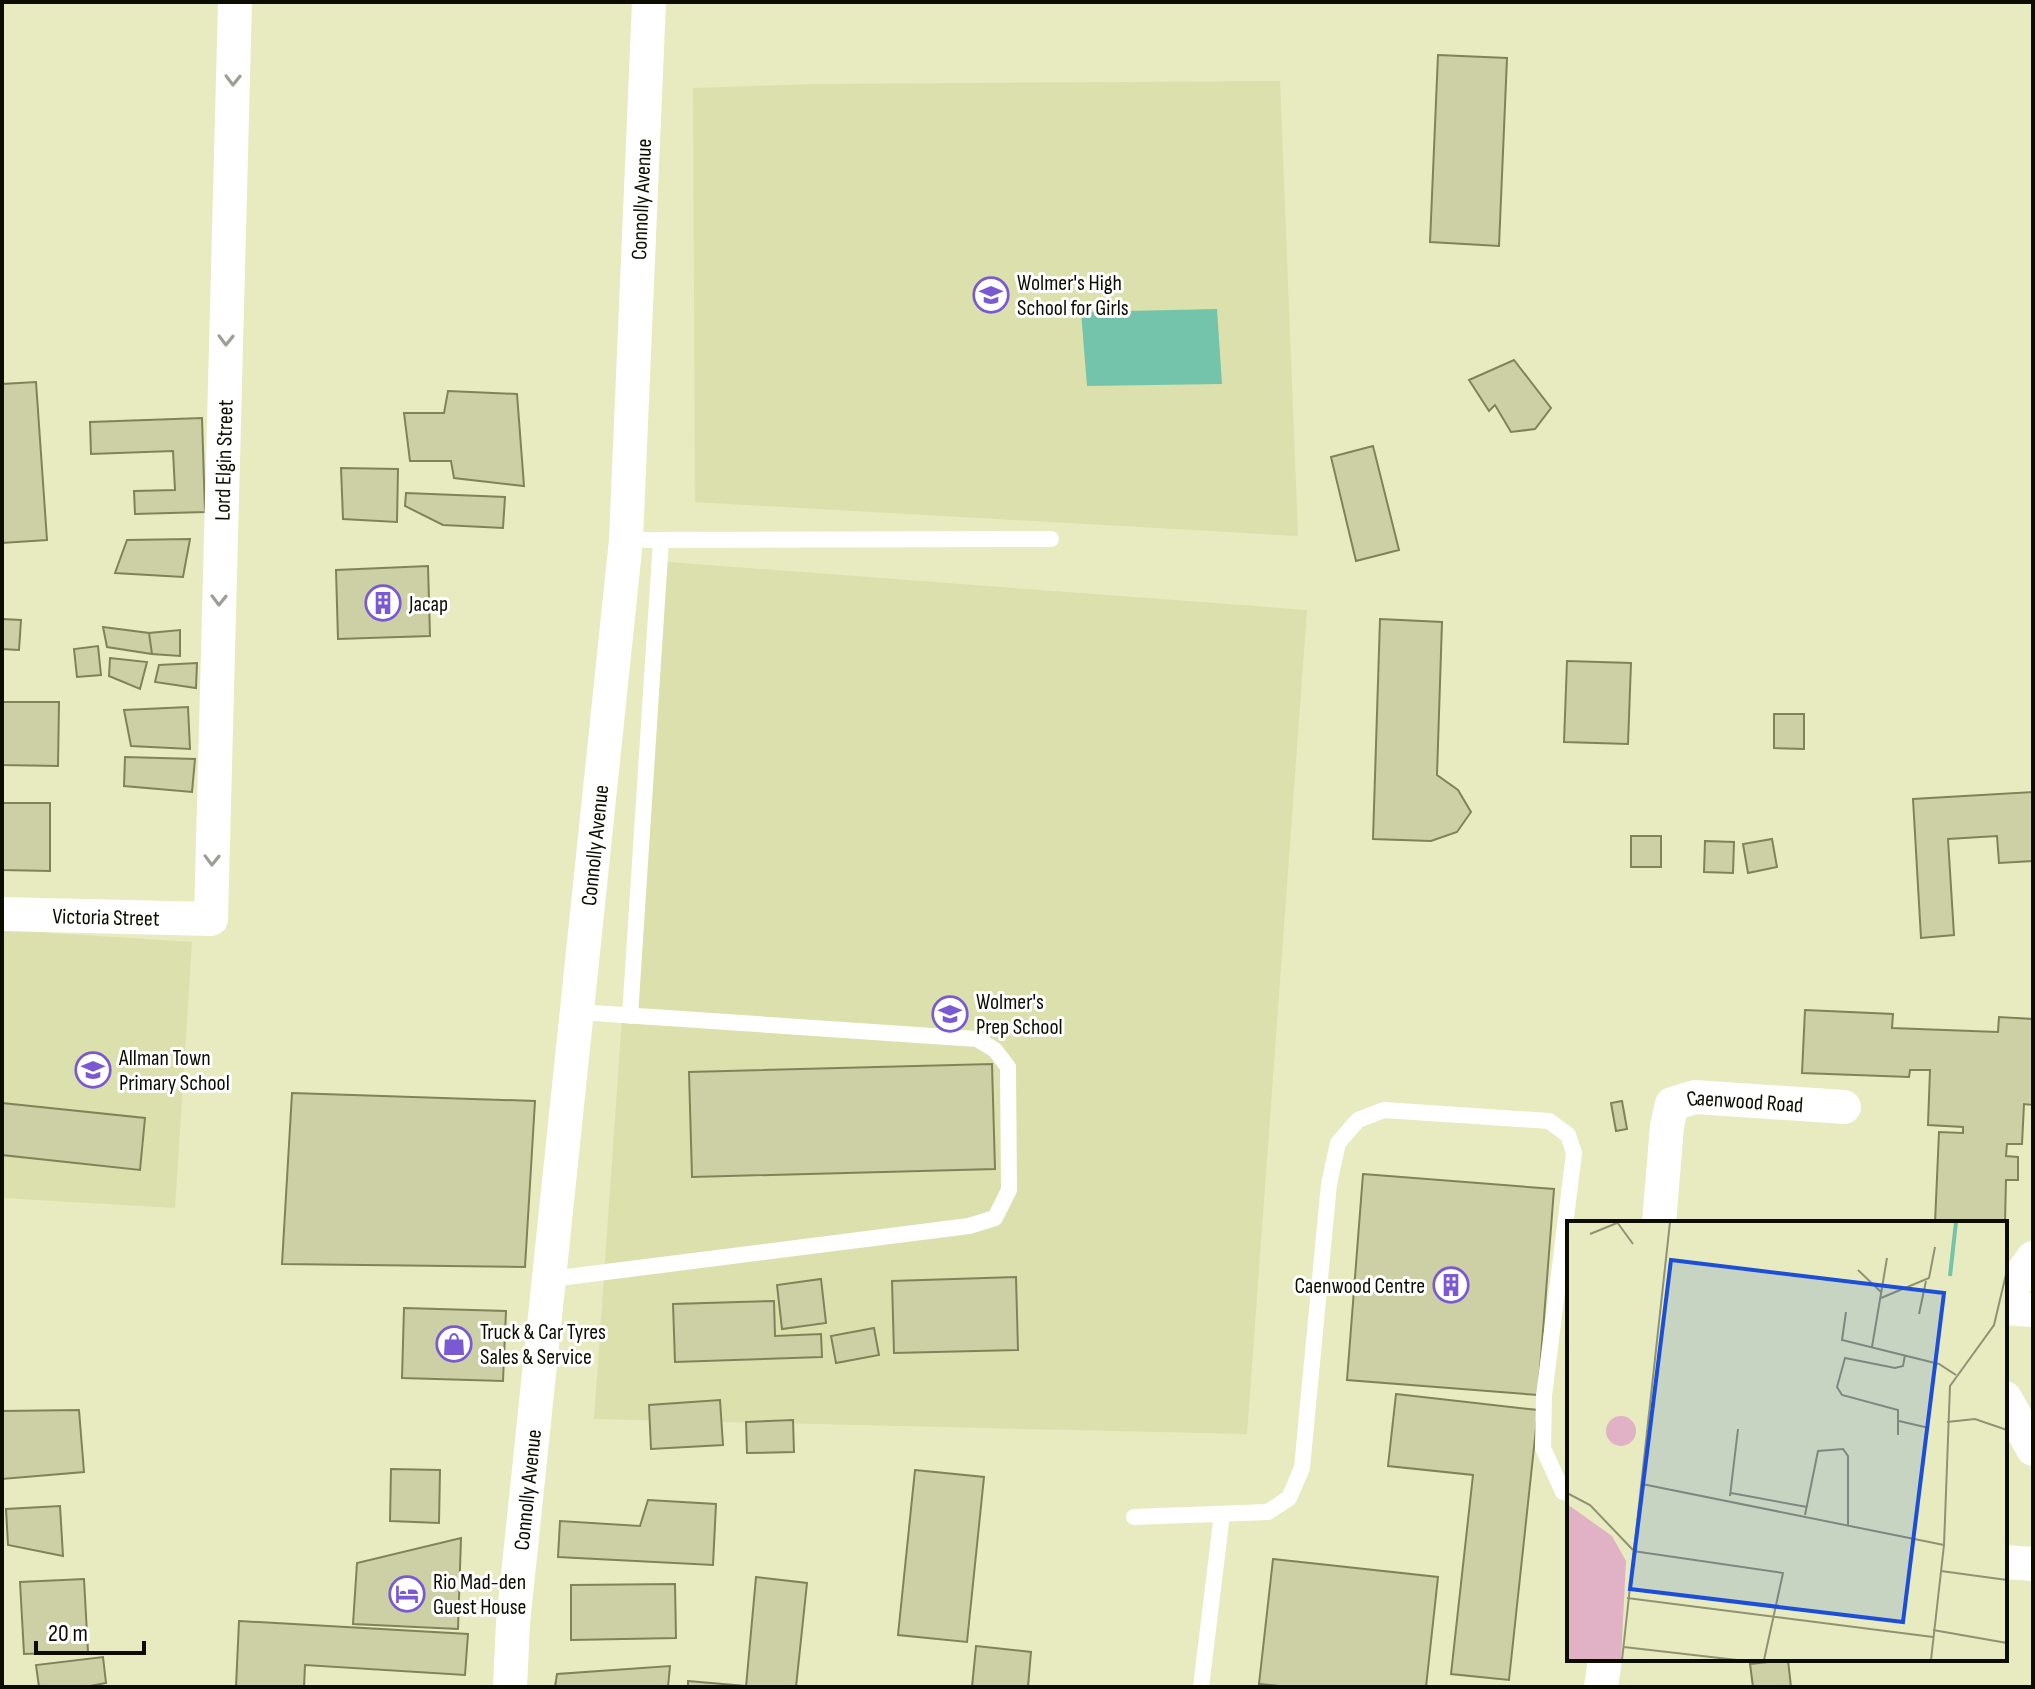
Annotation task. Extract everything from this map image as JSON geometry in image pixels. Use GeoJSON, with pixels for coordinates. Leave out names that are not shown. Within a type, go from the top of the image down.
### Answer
{"type":"FeatureCollection","features":[{"type":"Feature","properties":{"kind":"street","name":"Lord Elgin Street"},"geometry":{"type":"LineString","coordinates":[[211,919],[235,2]]}},
{"type":"Feature","properties":{"kind":"street","name":"Connolly Avenue"},"geometry":{"type":"LineString","coordinates":[[510,1687],[513,1623],[626,540],[649,2]]}},
{"type":"Feature","properties":{"kind":"street","name":"Victoria Street"},"geometry":{"type":"LineString","coordinates":[[2,914],[211,919]]}},
{"type":"Feature","properties":{"kind":"street","name":"Caenwood Road"},"geometry":{"type":"LineString","coordinates":[[1659,1221],[1667,1126],[1672,1104],[1695,1097],[1844,1107]]}},
{"type":"Feature","properties":{"kind":"street"},"geometry":{"type":"LineString","coordinates":[[2007,1294],[2033,1258]]}},
{"type":"Feature","properties":{"kind":"street"},"geometry":{"type":"LineString","coordinates":[[2007,1308],[2033,1310]]}},
{"type":"Feature","properties":{"kind":"street"},"geometry":{"type":"LineString","coordinates":[[2007,1402],[2033,1449]]}},
{"type":"Feature","properties":{"kind":"street"},"geometry":{"type":"LineString","coordinates":[[2007,1562],[2033,1564]]}},
{"type":"Feature","properties":{"kind":"street"},"geometry":{"type":"LineString","coordinates":[[1601,1687],[1605,1661]]}},
{"type":"Feature","properties":{"kind":"lane"},"geometry":{"type":"LineString","coordinates":[[626,540],[1051,539]]}},
{"type":"Feature","properties":{"kind":"lane"},"geometry":{"type":"LineString","coordinates":[[630,1016],[661,540]]}},
{"type":"Feature","properties":{"kind":"lane"},"geometry":{"type":"LineString","coordinates":[[551,1279],[969,1226],[995,1218],[1009,1190],[1008,1067],[995,1050],[977,1039],[578,1012]]}},
{"type":"Feature","properties":{"kind":"lane"},"geometry":{"type":"LineString","coordinates":[[1134,1517],[1268,1512],[1289,1498],[1302,1468],[1329,1184],[1338,1143],[1358,1120],[1384,1110],[1549,1121],[1568,1135],[1574,1153],[1544,1396],[1543,1448],[1563,1492],[1567,1493]]}},
{"type":"Feature","properties":{"kind":"lane"},"geometry":{"type":"LineString","coordinates":[[1201,1687],[1222,1514]]}},
{"type":"Feature","properties":{"kind":"shaded area","name":"Wolmer's High School for Girls"},"geometry":{"type":"Polygon","coordinates":[[[1280,81],[1298,536],[695,502],[693,88],[815,84],[1280,81]]]}},
{"type":"Feature","properties":{"kind":"shaded area","name":"Wolmer's Prep School"},"geometry":{"type":"Polygon","coordinates":[[[654,561],[1307,610],[1247,1434],[594,1419],[654,561]]]}},
{"type":"Feature","properties":{"kind":"shaded area","name":"Allman Town Primary School"},"geometry":{"type":"Polygon","coordinates":[[[2,930],[192,942],[175,1208],[2,1198],[2,930]]]}},
{"type":"Feature","properties":{"kind":"water"},"geometry":{"type":"Polygon","coordinates":[[[1217,309],[1222,384],[1087,386],[1081,312],[1217,309]]]}},
{"type":"Feature","properties":{"kind":"building"},"geometry":{"type":"Polygon","coordinates":[[[1438,55],[1507,58],[1499,246],[1430,242],[1438,55]]]}},
{"type":"Feature","properties":{"kind":"building"},"geometry":{"type":"Polygon","coordinates":[[[1514,360],[1551,408],[1535,429],[1511,432],[1495,405],[1489,411],[1469,380],[1514,360]]]}},
{"type":"Feature","properties":{"kind":"building"},"geometry":{"type":"Polygon","coordinates":[[[36,382],[47,540],[2,543],[2,384],[36,382]]]}},
{"type":"Feature","properties":{"kind":"building"},"geometry":{"type":"Polygon","coordinates":[[[448,391],[517,394],[524,486],[454,478],[451,461],[410,461],[404,413],[444,413],[448,391]]]}},
{"type":"Feature","properties":{"kind":"building"},"geometry":{"type":"Polygon","coordinates":[[[202,418],[205,512],[135,514],[134,491],[175,490],[173,451],[91,454],[90,422],[202,418]]]}},
{"type":"Feature","properties":{"kind":"building"},"geometry":{"type":"Polygon","coordinates":[[[1373,446],[1399,550],[1356,561],[1331,457],[1373,446]]]}},
{"type":"Feature","properties":{"kind":"building"},"geometry":{"type":"Polygon","coordinates":[[[341,468],[398,469],[397,522],[343,519],[341,468]]]}},
{"type":"Feature","properties":{"kind":"building"},"geometry":{"type":"Polygon","coordinates":[[[406,493],[505,497],[503,528],[443,525],[405,506],[406,493]]]}},
{"type":"Feature","properties":{"kind":"building"},"geometry":{"type":"Polygon","coordinates":[[[190,539],[183,577],[115,573],[127,540],[190,539]]]}},
{"type":"Feature","properties":{"kind":"building","name":"Jacap"},"geometry":{"type":"Polygon","coordinates":[[[428,566],[430,636],[338,639],[336,570],[428,566]]]}},
{"type":"Feature","properties":{"kind":"building"},"geometry":{"type":"Polygon","coordinates":[[[2,619],[21,620],[19,650],[2,649],[2,619]]]}},
{"type":"Feature","properties":{"kind":"building"},"geometry":{"type":"Polygon","coordinates":[[[1380,619],[1442,622],[1437,775],[1458,790],[1471,812],[1457,832],[1431,841],[1373,839],[1380,619]]]}},
{"type":"Feature","properties":{"kind":"building"},"geometry":{"type":"Polygon","coordinates":[[[103,627],[149,633],[152,654],[107,647],[103,627]]]}},
{"type":"Feature","properties":{"kind":"building"},"geometry":{"type":"Polygon","coordinates":[[[180,630],[180,656],[152,654],[149,633],[180,630]]]}},
{"type":"Feature","properties":{"kind":"building"},"geometry":{"type":"Polygon","coordinates":[[[98,646],[101,675],[77,677],[74,649],[98,646]]]}},
{"type":"Feature","properties":{"kind":"building"},"geometry":{"type":"Polygon","coordinates":[[[110,658],[147,662],[140,689],[109,676],[110,658]]]}},
{"type":"Feature","properties":{"kind":"building"},"geometry":{"type":"Polygon","coordinates":[[[1567,661],[1631,663],[1628,744],[1564,742],[1567,661]]]}},
{"type":"Feature","properties":{"kind":"building"},"geometry":{"type":"Polygon","coordinates":[[[197,663],[196,688],[155,682],[159,665],[197,663]]]}},
{"type":"Feature","properties":{"kind":"building"},"geometry":{"type":"Polygon","coordinates":[[[2,702],[59,702],[58,766],[2,765],[2,702]]]}},
{"type":"Feature","properties":{"kind":"building"},"geometry":{"type":"Polygon","coordinates":[[[188,707],[190,749],[131,746],[124,710],[188,707]]]}},
{"type":"Feature","properties":{"kind":"building"},"geometry":{"type":"Polygon","coordinates":[[[1774,714],[1804,714],[1804,749],[1774,748],[1774,714]]]}},
{"type":"Feature","properties":{"kind":"building"},"geometry":{"type":"Polygon","coordinates":[[[125,757],[195,759],[192,792],[124,786],[125,757]]]}},
{"type":"Feature","properties":{"kind":"building"},"geometry":{"type":"Polygon","coordinates":[[[2033,792],[2033,861],[1999,863],[1997,836],[1948,839],[1954,935],[1921,938],[1913,799],[2033,792]]]}},
{"type":"Feature","properties":{"kind":"building"},"geometry":{"type":"Polygon","coordinates":[[[2,803],[50,803],[50,871],[2,870],[2,803]]]}},
{"type":"Feature","properties":{"kind":"building"},"geometry":{"type":"Polygon","coordinates":[[[1631,836],[1661,836],[1661,867],[1631,867],[1631,836]]]}},
{"type":"Feature","properties":{"kind":"building"},"geometry":{"type":"Polygon","coordinates":[[[1772,839],[1777,867],[1748,873],[1743,844],[1772,839]]]}},
{"type":"Feature","properties":{"kind":"building"},"geometry":{"type":"Polygon","coordinates":[[[1705,841],[1734,842],[1733,873],[1704,872],[1705,841]]]}},
{"type":"Feature","properties":{"kind":"building"},"geometry":{"type":"Polygon","coordinates":[[[1805,1010],[1893,1014],[1892,1028],[1998,1032],[1999,1017],[2033,1019],[2033,1105],[2024,1104],[2022,1144],[2007,1144],[2006,1156],[2018,1157],[2018,1180],[2006,1180],[2005,1221],[1935,1221],[1939,1132],[1963,1133],[1963,1127],[1928,1125],[1930,1070],[1910,1070],[1909,1077],[1802,1073],[1805,1010]]]}},
{"type":"Feature","properties":{"kind":"building"},"geometry":{"type":"Polygon","coordinates":[[[992,1064],[995,1169],[692,1177],[689,1072],[992,1064]]]}},
{"type":"Feature","properties":{"kind":"building"},"geometry":{"type":"Polygon","coordinates":[[[292,1093],[535,1101],[525,1267],[282,1264],[292,1093]]]}},
{"type":"Feature","properties":{"kind":"building"},"geometry":{"type":"Polygon","coordinates":[[[1622,1101],[1627,1129],[1616,1131],[1611,1103],[1622,1101]]]}},
{"type":"Feature","properties":{"kind":"building"},"geometry":{"type":"Polygon","coordinates":[[[2,1103],[145,1118],[140,1170],[2,1155],[2,1103]]]}},
{"type":"Feature","properties":{"kind":"building","name":"Caenwood Centre"},"geometry":{"type":"Polygon","coordinates":[[[1363,1174],[1554,1189],[1538,1395],[1347,1380],[1363,1174]]]}},
{"type":"Feature","properties":{"kind":"building"},"geometry":{"type":"Polygon","coordinates":[[[1016,1277],[1018,1350],[894,1353],[892,1281],[1016,1277]]]}},
{"type":"Feature","properties":{"kind":"building"},"geometry":{"type":"Polygon","coordinates":[[[821,1279],[826,1323],[782,1329],[777,1285],[821,1279]]]}},
{"type":"Feature","properties":{"kind":"building"},"geometry":{"type":"Polygon","coordinates":[[[774,1301],[775,1336],[821,1334],[822,1357],[675,1362],[673,1304],[774,1301]]]}},
{"type":"Feature","properties":{"kind":"building","name":"Truck & Car Tyres Sales & Service"},"geometry":{"type":"Polygon","coordinates":[[[404,1308],[506,1311],[503,1381],[402,1378],[404,1308]]]}},
{"type":"Feature","properties":{"kind":"building"},"geometry":{"type":"Polygon","coordinates":[[[874,1328],[879,1355],[836,1363],[831,1336],[874,1328]]]}},
{"type":"Feature","properties":{"kind":"building"},"geometry":{"type":"Polygon","coordinates":[[[1396,1394],[1538,1410],[1509,1680],[1451,1674],[1473,1475],[1388,1466],[1396,1394]]]}},
{"type":"Feature","properties":{"kind":"building"},"geometry":{"type":"Polygon","coordinates":[[[720,1400],[723,1445],[651,1449],[649,1405],[720,1400]]]}},
{"type":"Feature","properties":{"kind":"building"},"geometry":{"type":"Polygon","coordinates":[[[79,1410],[84,1472],[2,1479],[2,1411],[79,1410]]]}},
{"type":"Feature","properties":{"kind":"building"},"geometry":{"type":"Polygon","coordinates":[[[793,1420],[794,1452],[747,1453],[746,1422],[793,1420]]]}},
{"type":"Feature","properties":{"kind":"building"},"geometry":{"type":"Polygon","coordinates":[[[391,1469],[440,1470],[439,1523],[390,1521],[391,1469]]]}},
{"type":"Feature","properties":{"kind":"building"},"geometry":{"type":"Polygon","coordinates":[[[915,1470],[984,1477],[967,1642],[898,1635],[915,1470]]]}},
{"type":"Feature","properties":{"kind":"building"},"geometry":{"type":"Polygon","coordinates":[[[648,1500],[716,1504],[713,1565],[558,1557],[560,1521],[640,1526],[648,1500]]]}},
{"type":"Feature","properties":{"kind":"building"},"geometry":{"type":"Polygon","coordinates":[[[60,1506],[63,1556],[8,1545],[6,1509],[60,1506]]]}},
{"type":"Feature","properties":{"kind":"building","name":"Rio Mad-den Guest House"},"geometry":{"type":"Polygon","coordinates":[[[461,1538],[458,1629],[353,1624],[357,1563],[461,1538]]]}},
{"type":"Feature","properties":{"kind":"building"},"geometry":{"type":"Polygon","coordinates":[[[1273,1559],[1438,1577],[1426,1687],[1289,1687],[1259,1684],[1273,1559]]]}},
{"type":"Feature","properties":{"kind":"building"},"geometry":{"type":"Polygon","coordinates":[[[756,1577],[807,1583],[796,1687],[746,1687],[756,1577]]]}},
{"type":"Feature","properties":{"kind":"building"},"geometry":{"type":"Polygon","coordinates":[[[84,1579],[88,1652],[24,1654],[20,1582],[84,1579]]]}},
{"type":"Feature","properties":{"kind":"building"},"geometry":{"type":"Polygon","coordinates":[[[675,1584],[676,1638],[571,1640],[571,1585],[675,1584]]]}},
{"type":"Feature","properties":{"kind":"building"},"geometry":{"type":"Polygon","coordinates":[[[239,1621],[468,1634],[465,1675],[305,1665],[304,1687],[236,1687],[239,1621]]]}},
{"type":"Feature","properties":{"kind":"building"},"geometry":{"type":"Polygon","coordinates":[[[976,1646],[1031,1652],[1028,1687],[972,1687],[976,1646]]]}},
{"type":"Feature","properties":{"kind":"building"},"geometry":{"type":"Polygon","coordinates":[[[103,1657],[106,1683],[85,1687],[39,1687],[36,1665],[103,1657]]]}},
{"type":"Feature","properties":{"kind":"building"},"geometry":{"type":"Polygon","coordinates":[[[1788,1661],[1791,1687],[1753,1687],[1750,1664],[1788,1661]]]}},
{"type":"Feature","properties":{"kind":"building"},"geometry":{"type":"Polygon","coordinates":[[[670,1666],[668,1687],[555,1687],[557,1674],[670,1666]]]}},
{"type":"Feature","properties":{"kind":"building"},"geometry":{"type":"Polygon","coordinates":[[[688,1681],[746,1686],[688,1687],[688,1681]]]}},
{"type":"Feature","properties":{"kind":"place","name":"Wolmer's High School for Girls"},"geometry":{"type":"Point","coordinates":[991,295]}},
{"type":"Feature","properties":{"kind":"place","name":"Jacap"},"geometry":{"type":"Point","coordinates":[383,603]}},
{"type":"Feature","properties":{"kind":"place","name":"Wolmer's Prep School"},"geometry":{"type":"Point","coordinates":[950,1014]}},
{"type":"Feature","properties":{"kind":"place","name":"Allman Town Primary School"},"geometry":{"type":"Point","coordinates":[93,1070]}},
{"type":"Feature","properties":{"kind":"place","name":"Caenwood Centre"},"geometry":{"type":"Point","coordinates":[1451,1285]}},
{"type":"Feature","properties":{"kind":"place","name":"Truck & Car Tyres Sales & Service"},"geometry":{"type":"Point","coordinates":[454,1344]}},
{"type":"Feature","properties":{"kind":"place","name":"Rio Mad-den Guest House"},"geometry":{"type":"Point","coordinates":[407,1594]}}]}
